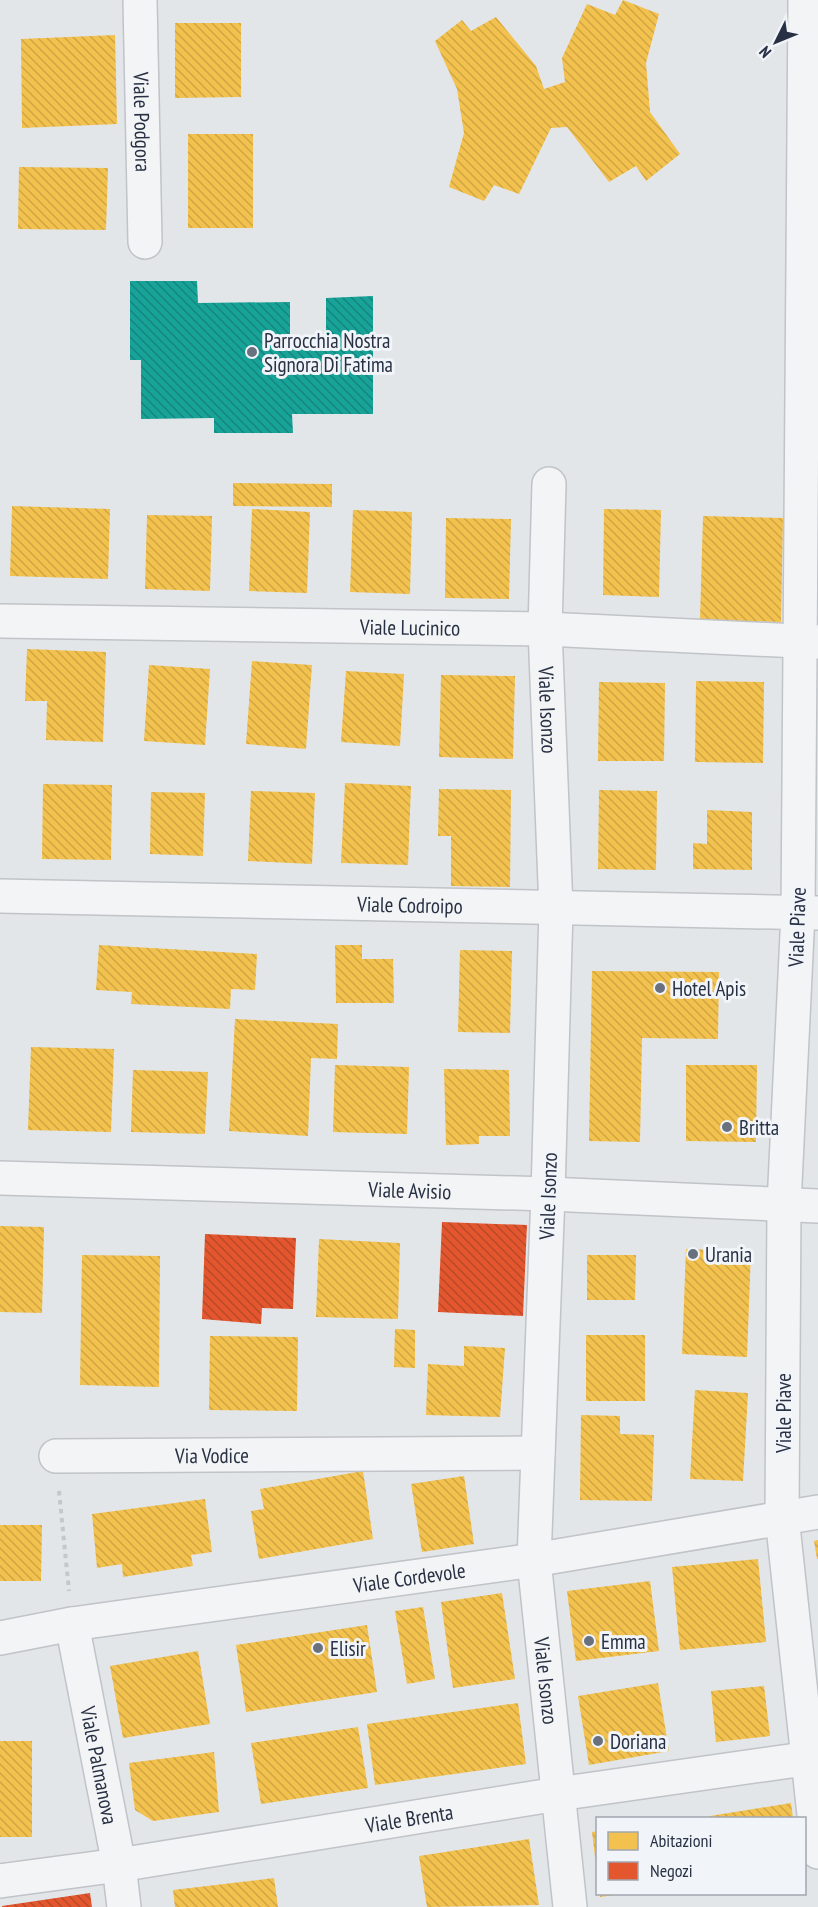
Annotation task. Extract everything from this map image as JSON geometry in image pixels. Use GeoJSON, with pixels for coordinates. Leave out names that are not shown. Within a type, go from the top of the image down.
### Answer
{"type":"FeatureCollection","features":[{"type":"Feature","properties":{"kind":"street","name":"Viale Podgora"},"geometry":{"type":"LineString","coordinates":[[140,0],[145,242]]}},
{"type":"Feature","properties":{"kind":"street","name":"Viale Piave"},"geometry":{"type":"LineString","coordinates":[[805,0],[810,642],[808,913],[784,1206],[782,1517],[813,1758],[818,1852]]}},
{"type":"Feature","properties":{"kind":"street","name":"Viale Isonzo"},"geometry":{"type":"LineString","coordinates":[[549,484],[545,629],[556,909],[534,1560],[570,1907]]}},
{"type":"Feature","properties":{"kind":"street","name":"Viale Lucinico"},"geometry":{"type":"LineString","coordinates":[[0,621],[545,629],[810,642]]}},
{"type":"Feature","properties":{"kind":"street","name":"Viale Codroipo"},"geometry":{"type":"LineString","coordinates":[[0,896],[808,913]]}},
{"type":"Feature","properties":{"kind":"street","name":"Viale Avisio"},"geometry":{"type":"LineString","coordinates":[[0,1178],[548,1194],[818,1206]]}},
{"type":"Feature","properties":{"kind":"street","name":"Via Vodice"},"geometry":{"type":"LineString","coordinates":[[56,1456],[538,1453]]}},
{"type":"Feature","properties":{"kind":"street","name":"Viale Cordevole"},"geometry":{"type":"LineString","coordinates":[[0,1638],[72,1624],[534,1560],[818,1512]]}},
{"type":"Feature","properties":{"kind":"street","name":"Viale Palmanova"},"geometry":{"type":"LineString","coordinates":[[72,1624],[119,1865],[124,1907]]}},
{"type":"Feature","properties":{"kind":"street","name":"Viale Brenta"},"geometry":{"type":"LineString","coordinates":[[0,1881],[119,1865],[558,1794],[813,1758]]}},
{"type":"Feature","properties":{"kind":"path"},"geometry":{"type":"LineString","coordinates":[[56,1456],[72,1624]]}},
{"type":"Feature","properties":{"kind":"building: Abitazioni"},"geometry":{"type":"Polygon","coordinates":[[[623,0],[659,14],[646,63],[650,112],[680,154],[646,181],[636,166],[609,182],[567,127],[551,128],[519,194],[494,185],[484,201],[449,187],[464,133],[457,89],[435,41],[462,20],[471,31],[496,17],[536,66],[544,89],[565,82],[562,58],[587,4],[615,15],[623,0]]]}},
{"type":"Feature","properties":{"kind":"building: Abitazioni"},"geometry":{"type":"Polygon","coordinates":[[[175,23],[241,23],[241,97],[175,98],[175,23]]]}},
{"type":"Feature","properties":{"kind":"building: Abitazioni"},"geometry":{"type":"Polygon","coordinates":[[[115,35],[117,124],[22,128],[21,39],[115,35]]]}},
{"type":"Feature","properties":{"kind":"building: Abitazioni"},"geometry":{"type":"Polygon","coordinates":[[[188,134],[253,134],[253,228],[188,228],[188,134]]]}},
{"type":"Feature","properties":{"kind":"building: Abitazioni"},"geometry":{"type":"Polygon","coordinates":[[[19,167],[108,168],[106,230],[18,229],[19,167]]]}},
{"type":"Feature","properties":{"kind":"building: Abitazioni"},"geometry":{"type":"Polygon","coordinates":[[[233,483],[332,484],[332,507],[233,506],[233,483]]]}},
{"type":"Feature","properties":{"kind":"building: Abitazioni"},"geometry":{"type":"Polygon","coordinates":[[[12,506],[110,509],[108,579],[10,576],[12,506]]]}},
{"type":"Feature","properties":{"kind":"building: Abitazioni"},"geometry":{"type":"Polygon","coordinates":[[[252,509],[310,512],[307,593],[249,591],[252,509]]]}},
{"type":"Feature","properties":{"kind":"building: Abitazioni"},"geometry":{"type":"Polygon","coordinates":[[[604,509],[661,510],[659,597],[603,595],[604,509]]]}},
{"type":"Feature","properties":{"kind":"building: Abitazioni"},"geometry":{"type":"Polygon","coordinates":[[[353,510],[412,512],[410,594],[350,592],[353,510]]]}},
{"type":"Feature","properties":{"kind":"building: Abitazioni"},"geometry":{"type":"Polygon","coordinates":[[[147,515],[212,516],[210,591],[145,589],[147,515]]]}},
{"type":"Feature","properties":{"kind":"building: Abitazioni"},"geometry":{"type":"Polygon","coordinates":[[[703,516],[783,518],[781,622],[700,620],[703,516]]]}},
{"type":"Feature","properties":{"kind":"building: Abitazioni"},"geometry":{"type":"Polygon","coordinates":[[[446,518],[511,519],[509,599],[445,598],[446,518]]]}},
{"type":"Feature","properties":{"kind":"building: Abitazioni"},"geometry":{"type":"Polygon","coordinates":[[[27,649],[106,652],[103,742],[46,740],[47,701],[25,701],[27,649]]]}},
{"type":"Feature","properties":{"kind":"building: Abitazioni"},"geometry":{"type":"Polygon","coordinates":[[[252,661],[312,665],[306,749],[246,744],[252,661]]]}},
{"type":"Feature","properties":{"kind":"building: Abitazioni"},"geometry":{"type":"Polygon","coordinates":[[[149,665],[210,669],[205,745],[144,741],[149,665]]]}},
{"type":"Feature","properties":{"kind":"building: Abitazioni"},"geometry":{"type":"Polygon","coordinates":[[[346,671],[404,674],[400,746],[341,742],[346,671]]]}},
{"type":"Feature","properties":{"kind":"building: Abitazioni"},"geometry":{"type":"Polygon","coordinates":[[[441,675],[515,676],[513,759],[439,757],[441,675]]]}},
{"type":"Feature","properties":{"kind":"building: Abitazioni"},"geometry":{"type":"Polygon","coordinates":[[[696,681],[764,682],[763,763],[695,762],[696,681]]]}},
{"type":"Feature","properties":{"kind":"building: Abitazioni"},"geometry":{"type":"Polygon","coordinates":[[[599,682],[665,683],[664,761],[598,761],[599,682]]]}},
{"type":"Feature","properties":{"kind":"building: Abitazioni"},"geometry":{"type":"Polygon","coordinates":[[[345,783],[411,786],[408,865],[341,863],[345,783]]]}},
{"type":"Feature","properties":{"kind":"building: Abitazioni"},"geometry":{"type":"Polygon","coordinates":[[[43,784],[112,785],[111,860],[42,859],[43,784]]]}},
{"type":"Feature","properties":{"kind":"building: Abitazioni"},"geometry":{"type":"Polygon","coordinates":[[[439,789],[511,790],[510,887],[451,886],[451,836],[438,836],[439,789]]]}},
{"type":"Feature","properties":{"kind":"building: Abitazioni"},"geometry":{"type":"Polygon","coordinates":[[[599,790],[657,791],[656,870],[598,869],[599,790]]]}},
{"type":"Feature","properties":{"kind":"building: Abitazioni"},"geometry":{"type":"Polygon","coordinates":[[[251,791],[315,793],[312,864],[248,861],[251,791]]]}},
{"type":"Feature","properties":{"kind":"building: Abitazioni"},"geometry":{"type":"Polygon","coordinates":[[[151,792],[205,793],[203,856],[150,854],[151,792]]]}},
{"type":"Feature","properties":{"kind":"building: Abitazioni"},"geometry":{"type":"Polygon","coordinates":[[[707,810],[752,812],[752,870],[693,869],[693,843],[707,844],[707,810]]]}},
{"type":"Feature","properties":{"kind":"building: Abitazioni"},"geometry":{"type":"Polygon","coordinates":[[[99,945],[257,954],[255,990],[231,989],[230,1009],[131,1004],[132,992],[96,990],[99,945]]]}},
{"type":"Feature","properties":{"kind":"building: Abitazioni"},"geometry":{"type":"Polygon","coordinates":[[[335,945],[362,945],[362,959],[393,959],[394,1003],[336,1003],[335,945]]]}},
{"type":"Feature","properties":{"kind":"building: Abitazioni"},"geometry":{"type":"Polygon","coordinates":[[[460,950],[512,951],[510,1033],[458,1032],[460,950]]]}},
{"type":"Feature","properties":{"kind":"building: Abitazioni"},"geometry":{"type":"Polygon","coordinates":[[[592,971],[719,972],[718,1039],[642,1038],[640,1142],[589,1141],[592,971]]]}},
{"type":"Feature","properties":{"kind":"building: Abitazioni"},"geometry":{"type":"Polygon","coordinates":[[[235,1019],[338,1024],[337,1059],[311,1058],[308,1136],[229,1131],[235,1019]]]}},
{"type":"Feature","properties":{"kind":"building: Abitazioni"},"geometry":{"type":"Polygon","coordinates":[[[31,1047],[114,1049],[111,1132],[28,1130],[31,1047]]]}},
{"type":"Feature","properties":{"kind":"building: Abitazioni"},"geometry":{"type":"Polygon","coordinates":[[[335,1065],[409,1067],[407,1134],[333,1132],[335,1065]]]}},
{"type":"Feature","properties":{"kind":"building: Abitazioni"},"geometry":{"type":"Polygon","coordinates":[[[686,1065],[757,1065],[756,1142],[686,1141],[686,1065]]]}},
{"type":"Feature","properties":{"kind":"building: Abitazioni"},"geometry":{"type":"Polygon","coordinates":[[[444,1069],[509,1070],[510,1136],[479,1136],[479,1144],[446,1145],[444,1069]]]}},
{"type":"Feature","properties":{"kind":"building: Abitazioni"},"geometry":{"type":"Polygon","coordinates":[[[133,1070],[208,1072],[205,1134],[131,1132],[133,1070]]]}},
{"type":"Feature","properties":{"kind":"building: Abitazioni"},"geometry":{"type":"Polygon","coordinates":[[[0,1226],[44,1227],[42,1313],[0,1312],[0,1226]]]}},
{"type":"Feature","properties":{"kind":"building: Abitazioni"},"geometry":{"type":"Polygon","coordinates":[[[319,1239],[400,1243],[398,1319],[316,1317],[319,1239]]]}},
{"type":"Feature","properties":{"kind":"building: Abitazioni"},"geometry":{"type":"Polygon","coordinates":[[[686,1249],[751,1251],[747,1357],[682,1354],[686,1249]]]}},
{"type":"Feature","properties":{"kind":"building: Abitazioni"},"geometry":{"type":"Polygon","coordinates":[[[82,1255],[160,1256],[159,1387],[80,1385],[82,1255]]]}},
{"type":"Feature","properties":{"kind":"building: Abitazioni"},"geometry":{"type":"Polygon","coordinates":[[[587,1255],[636,1255],[635,1300],[587,1300],[587,1255]]]}},
{"type":"Feature","properties":{"kind":"building: Abitazioni"},"geometry":{"type":"Polygon","coordinates":[[[395,1329],[415,1330],[415,1368],[394,1367],[395,1329]]]}},
{"type":"Feature","properties":{"kind":"building: Abitazioni"},"geometry":{"type":"Polygon","coordinates":[[[586,1335],[645,1335],[645,1401],[586,1401],[586,1335]]]}},
{"type":"Feature","properties":{"kind":"building: Abitazioni"},"geometry":{"type":"Polygon","coordinates":[[[210,1336],[298,1337],[297,1411],[209,1410],[210,1336]]]}},
{"type":"Feature","properties":{"kind":"building: Abitazioni"},"geometry":{"type":"Polygon","coordinates":[[[464,1346],[505,1348],[500,1417],[426,1415],[428,1364],[464,1366],[464,1346]]]}},
{"type":"Feature","properties":{"kind":"building: Abitazioni"},"geometry":{"type":"Polygon","coordinates":[[[695,1390],[748,1393],[743,1481],[690,1479],[695,1390]]]}},
{"type":"Feature","properties":{"kind":"building: Abitazioni"},"geometry":{"type":"Polygon","coordinates":[[[581,1415],[620,1416],[620,1434],[654,1435],[652,1501],[580,1500],[581,1415]]]}},
{"type":"Feature","properties":{"kind":"building: Abitazioni"},"geometry":{"type":"Polygon","coordinates":[[[363,1471],[373,1539],[259,1559],[251,1511],[264,1509],[260,1489],[363,1471]]]}},
{"type":"Feature","properties":{"kind":"building: Abitazioni"},"geometry":{"type":"Polygon","coordinates":[[[464,1476],[474,1544],[422,1552],[411,1484],[464,1476]]]}},
{"type":"Feature","properties":{"kind":"building: Abitazioni"},"geometry":{"type":"Polygon","coordinates":[[[205,1499],[212,1552],[191,1555],[193,1566],[123,1577],[122,1564],[97,1568],[92,1514],[205,1499]]]}},
{"type":"Feature","properties":{"kind":"building: Abitazioni"},"geometry":{"type":"Polygon","coordinates":[[[0,1525],[42,1525],[41,1581],[0,1581],[0,1525]]]}},
{"type":"Feature","properties":{"kind":"building: Abitazioni"},"geometry":{"type":"Polygon","coordinates":[[[818,1540],[818,1559],[817,1559],[814,1541],[818,1540]]]}},
{"type":"Feature","properties":{"kind":"building: Abitazioni"},"geometry":{"type":"Polygon","coordinates":[[[758,1559],[766,1642],[680,1650],[672,1567],[758,1559]]]}},
{"type":"Feature","properties":{"kind":"building: Abitazioni"},"geometry":{"type":"Polygon","coordinates":[[[650,1581],[659,1651],[576,1661],[567,1591],[650,1581]]]}},
{"type":"Feature","properties":{"kind":"building: Abitazioni"},"geometry":{"type":"Polygon","coordinates":[[[502,1593],[515,1679],[453,1688],[441,1602],[502,1593]]]}},
{"type":"Feature","properties":{"kind":"building: Abitazioni"},"geometry":{"type":"Polygon","coordinates":[[[423,1607],[435,1679],[407,1684],[395,1611],[423,1607]]]}},
{"type":"Feature","properties":{"kind":"building: Abitazioni"},"geometry":{"type":"Polygon","coordinates":[[[367,1625],[377,1692],[246,1712],[236,1645],[367,1625]]]}},
{"type":"Feature","properties":{"kind":"building: Abitazioni"},"geometry":{"type":"Polygon","coordinates":[[[198,1651],[210,1724],[123,1738],[110,1666],[198,1651]]]}},
{"type":"Feature","properties":{"kind":"building: Abitazioni"},"geometry":{"type":"Polygon","coordinates":[[[658,1683],[669,1751],[589,1765],[578,1696],[658,1683]]]}},
{"type":"Feature","properties":{"kind":"building: Abitazioni"},"geometry":{"type":"Polygon","coordinates":[[[764,1686],[770,1736],[716,1742],[711,1691],[764,1686]]]}},
{"type":"Feature","properties":{"kind":"building: Abitazioni"},"geometry":{"type":"Polygon","coordinates":[[[518,1703],[526,1764],[375,1785],[367,1724],[518,1703]]]}},
{"type":"Feature","properties":{"kind":"building: Abitazioni"},"geometry":{"type":"Polygon","coordinates":[[[358,1727],[368,1788],[261,1804],[251,1743],[358,1727]]]}},
{"type":"Feature","properties":{"kind":"building: Abitazioni"},"geometry":{"type":"Polygon","coordinates":[[[0,1741],[32,1741],[32,1837],[0,1837],[0,1741]]]}},
{"type":"Feature","properties":{"kind":"building: Abitazioni"},"geometry":{"type":"Polygon","coordinates":[[[214,1752],[219,1812],[153,1821],[135,1810],[129,1763],[214,1752]]]}},
{"type":"Feature","properties":{"kind":"building: Abitazioni"},"geometry":{"type":"Polygon","coordinates":[[[791,1803],[793,1817],[710,1817],[791,1803]]]}},
{"type":"Feature","properties":{"kind":"building: Abitazioni"},"geometry":{"type":"Polygon","coordinates":[[[596,1831],[596,1865],[592,1832],[596,1831]]]}},
{"type":"Feature","properties":{"kind":"building: Abitazioni"},"geometry":{"type":"Polygon","coordinates":[[[529,1839],[539,1905],[427,1907],[419,1856],[529,1839]]]}},
{"type":"Feature","properties":{"kind":"building: Abitazioni"},"geometry":{"type":"Polygon","coordinates":[[[274,1878],[278,1907],[175,1907],[173,1890],[274,1878]]]}},
{"type":"Feature","properties":{"kind":"building: Negozi"},"geometry":{"type":"Polygon","coordinates":[[[442,1222],[527,1225],[523,1316],[438,1312],[442,1222]]]}},
{"type":"Feature","properties":{"kind":"building: Negozi"},"geometry":{"type":"Polygon","coordinates":[[[205,1234],[296,1238],[293,1309],[262,1308],[261,1324],[202,1319],[205,1234]]]}},
{"type":"Feature","properties":{"kind":"building: Negozi"},"geometry":{"type":"Polygon","coordinates":[[[90,1893],[92,1907],[2,1907],[2,1906],[90,1893]]]}},
{"type":"Feature","properties":{"kind":"building: Pubblico","name":"Parrocchia Nostra Signora Di Fatima"},"geometry":{"type":"Polygon","coordinates":[[[130,281],[197,281],[198,303],[290,302],[290,345],[326,345],[326,298],[373,296],[373,414],[292,414],[293,433],[214,433],[214,418],[141,419],[141,360],[130,360],[130,281]]]}},
{"type":"Feature","properties":{"kind":"place","name":"Parrocchia Nostra Signora Di Fatima"},"geometry":{"type":"Point","coordinates":[252,352]}},
{"type":"Feature","properties":{"kind":"place","name":"Hotel Apis"},"geometry":{"type":"Point","coordinates":[660,988]}},
{"type":"Feature","properties":{"kind":"place","name":"Britta"},"geometry":{"type":"Point","coordinates":[727,1127]}},
{"type":"Feature","properties":{"kind":"place","name":"Urania"},"geometry":{"type":"Point","coordinates":[693,1254]}},
{"type":"Feature","properties":{"kind":"place","name":"Emma"},"geometry":{"type":"Point","coordinates":[589,1641]}},
{"type":"Feature","properties":{"kind":"place","name":"Elisir"},"geometry":{"type":"Point","coordinates":[318,1648]}},
{"type":"Feature","properties":{"kind":"place","name":"Doriana"},"geometry":{"type":"Point","coordinates":[598,1741]}}]}
